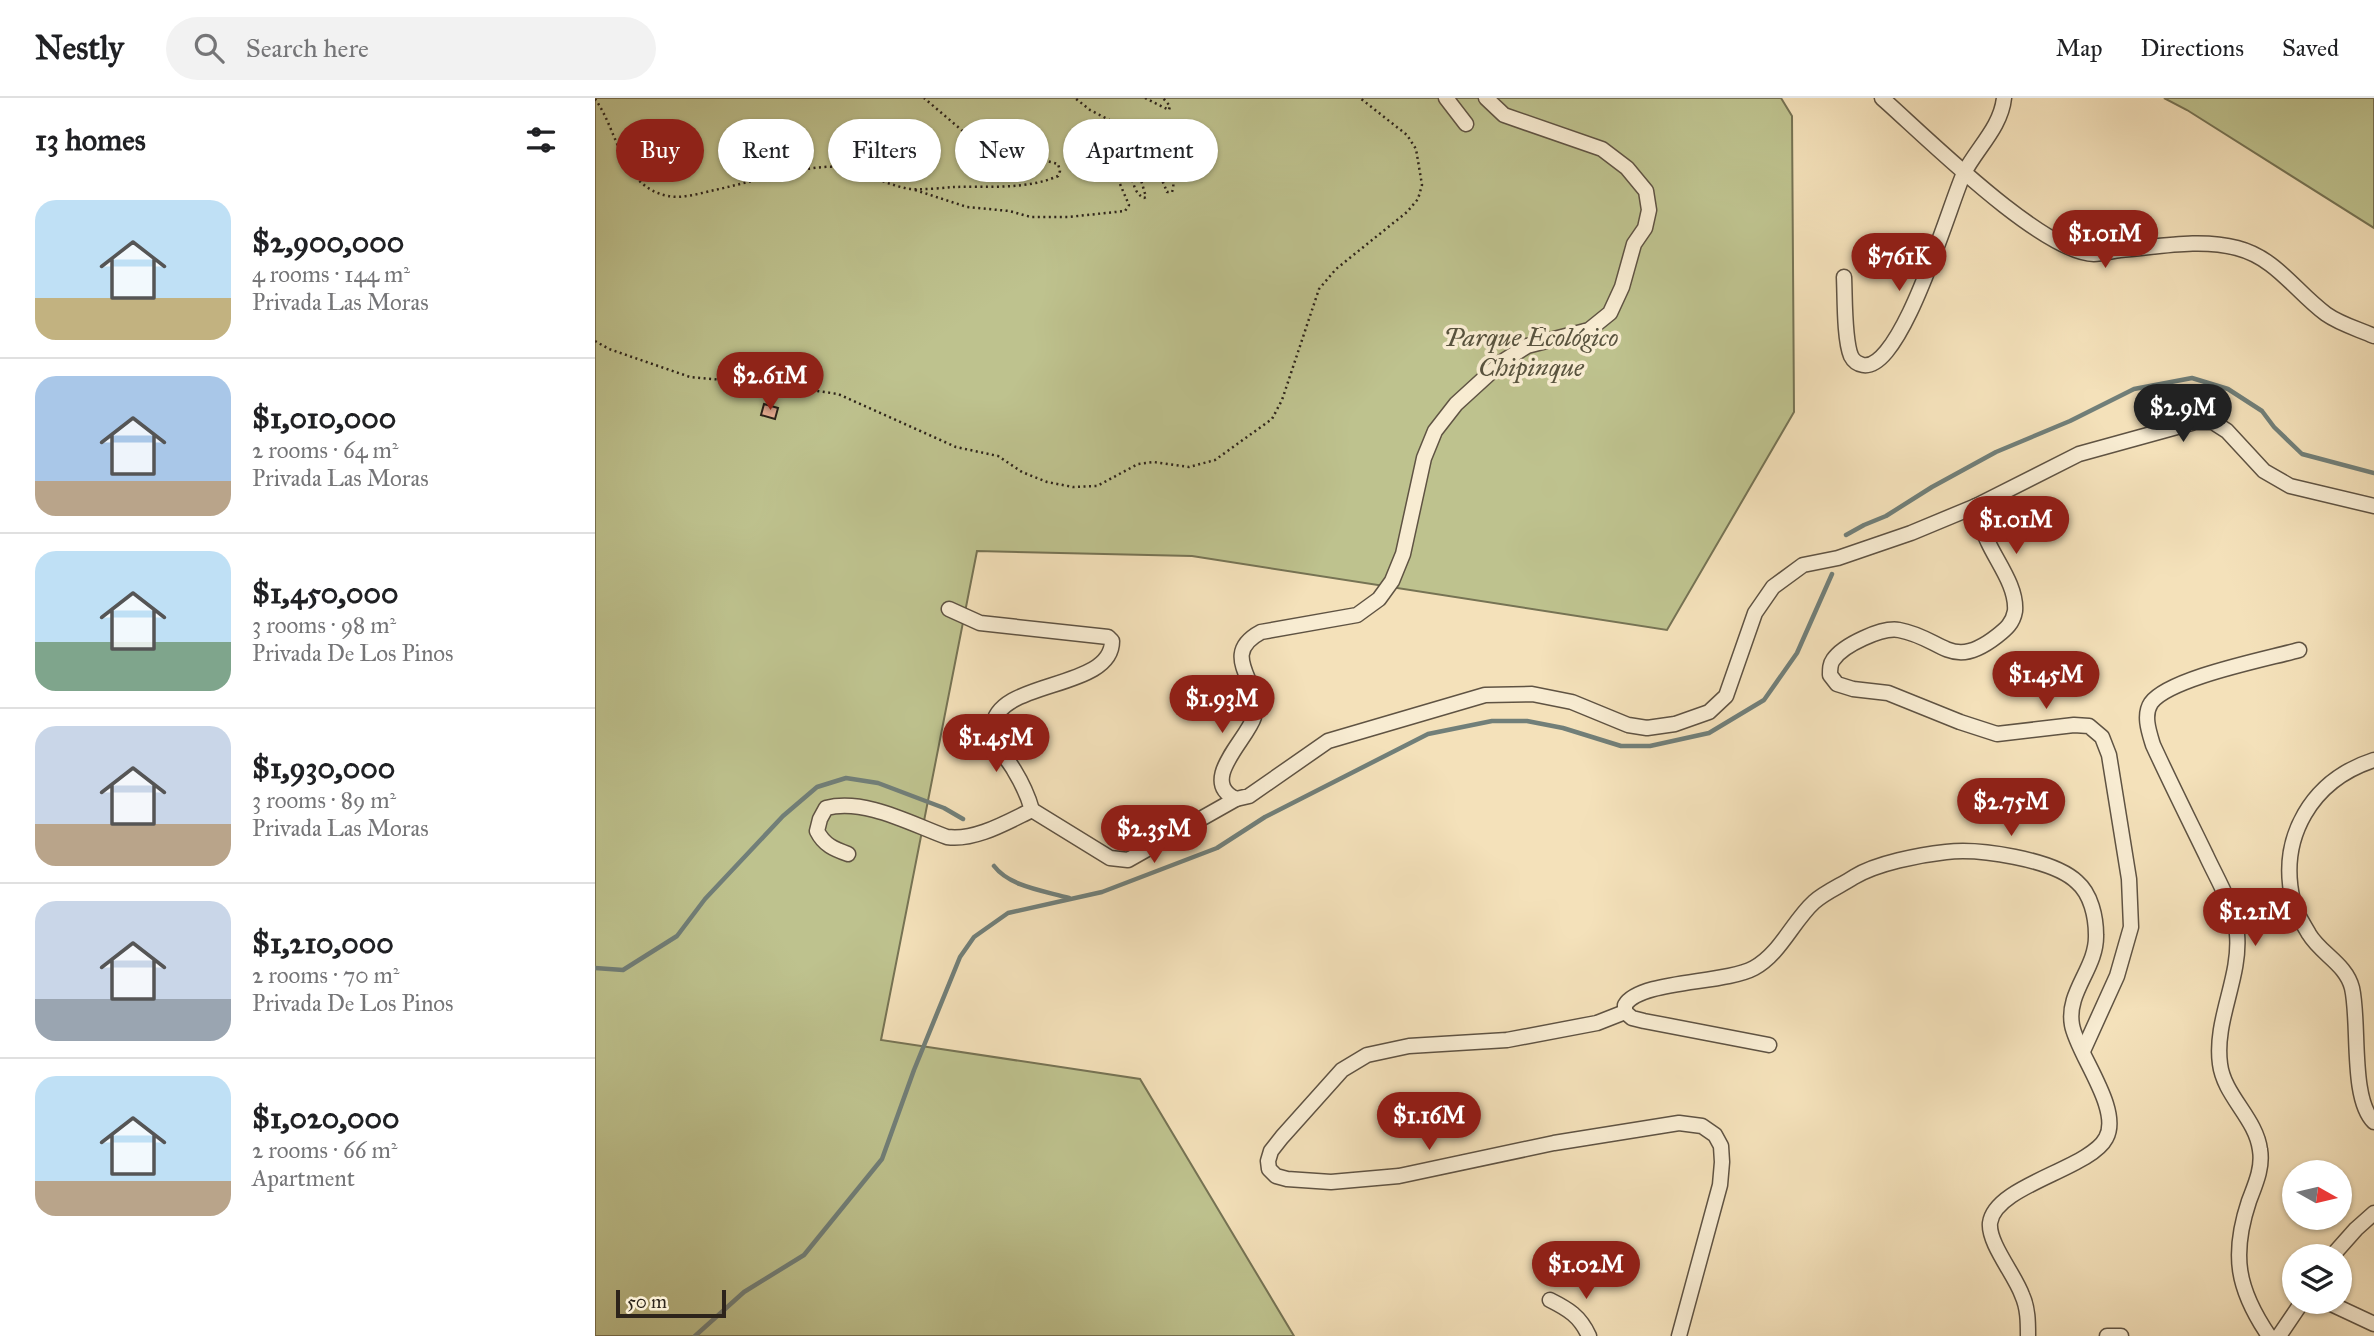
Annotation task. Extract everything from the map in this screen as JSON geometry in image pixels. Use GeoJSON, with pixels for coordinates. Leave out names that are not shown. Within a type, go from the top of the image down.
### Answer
{"type":"FeatureCollection","features":[{"type":"Feature","properties":{"kind":"street"},"geometry":{"type":"LineString","coordinates":[[1446,98],[1466,124]]}},
{"type":"Feature","properties":{"kind":"street"},"geometry":{"type":"LineString","coordinates":[[1236,799],[1226,794],[1222,786],[1222,775],[1234,748],[1254,720],[1257,706],[1254,692],[1241,666],[1243,650],[1250,638],[1261,632],[1357,615],[1379,599],[1392,581],[1403,554],[1424,458],[1435,431],[1456,404],[1502,362],[1527,346],[1589,330],[1610,313],[1622,287],[1634,244],[1645,228],[1649,210],[1646,191],[1627,168],[1602,149],[1504,115],[1486,98]]}},
{"type":"Feature","properties":{"kind":"street"},"geometry":{"type":"LineString","coordinates":[[1882,98],[1965,173],[2029,224],[2074,250],[2094,254],[2191,243],[2237,248],[2270,262],[2307,299],[2329,316],[2374,336]]}},
{"type":"Feature","properties":{"kind":"street"},"geometry":{"type":"LineString","coordinates":[[1844,277],[1848,346],[1852,359],[1860,365],[1870,366],[1881,359],[1918,295],[1965,173],[2002,112],[2004,98]]}},
{"type":"Feature","properties":{"kind":"street"},"geometry":{"type":"LineString","coordinates":[[949,609],[980,623],[1108,638],[1112,641],[1112,649],[1106,659],[1078,677],[1016,696],[996,717],[992,729],[1000,750],[1026,792],[1032,810],[1110,858],[1128,860],[1236,799],[1248,796],[1328,741],[1485,695],[1532,694],[1572,702],[1628,725],[1647,728],[1675,724],[1709,712],[1726,696],[1755,613],[1773,587],[1803,565],[1838,558],[1911,533],[1976,506],[2079,454],[2195,422],[2213,422],[2227,431],[2264,471],[2290,486],[2374,506]]}},
{"type":"Feature","properties":{"kind":"street"},"geometry":{"type":"LineString","coordinates":[[1976,506],[1981,525],[2014,598],[2015,612],[2009,626],[1983,646],[1964,653],[1950,652],[1912,633],[1896,629],[1879,631],[1842,650],[1831,662],[1830,675],[1837,684],[1853,689],[1888,693],[1997,734],[2074,725],[2089,726],[2102,737],[2109,755],[2129,878],[2131,928],[2117,976],[2083,1051]]}},
{"type":"Feature","properties":{"kind":"street"},"geometry":{"type":"LineString","coordinates":[[2269,1336],[2248,1300],[2238,1253],[2240,1229],[2260,1168],[2260,1148],[2249,1122],[2228,1088],[2220,1065],[2220,1033],[2238,963],[2237,931],[2227,899],[2153,745],[2147,722],[2150,704],[2163,692],[2182,682],[2299,650]]}},
{"type":"Feature","properties":{"kind":"street"},"geometry":{"type":"LineString","coordinates":[[2374,760],[2358,765],[2335,778],[2320,792],[2301,817],[2290,858],[2293,902],[2311,938],[2340,967],[2351,985],[2357,1017],[2360,1095],[2369,1117],[2374,1122]]}},
{"type":"Feature","properties":{"kind":"street"},"geometry":{"type":"LineString","coordinates":[[848,854],[821,841],[817,831],[826,808],[840,804],[860,807],[958,839],[1000,826],[1032,810]]}},
{"type":"Feature","properties":{"kind":"street"},"geometry":{"type":"LineString","coordinates":[[1769,1045],[1632,1018],[1625,1012],[1625,1005],[1633,996],[1667,986],[1729,978],[1756,968],[1815,902],[1860,873],[1897,861],[1948,851],[2005,854],[2055,868],[2078,882],[2092,904],[2096,937],[2092,960],[2073,997],[2070,1011],[2072,1028],[2107,1108],[2110,1124],[2106,1139],[2094,1152],[2018,1191],[1997,1207],[1990,1220],[1992,1239],[2024,1298],[2028,1336]]}},
{"type":"Feature","properties":{"kind":"street"},"geometry":{"type":"LineString","coordinates":[[1625,1012],[1597,1023],[1507,1040],[1409,1046],[1367,1055],[1342,1070],[1282,1137],[1271,1151],[1269,1169],[1276,1176],[1287,1179],[1331,1182],[1399,1176],[1555,1143],[1679,1123],[1702,1126],[1714,1135],[1721,1146],[1720,1185],[1679,1336]]}},
{"type":"Feature","properties":{"kind":"street"},"geometry":{"type":"LineString","coordinates":[[2343,1244],[2374,1213]]}},
{"type":"Feature","properties":{"kind":"street"},"geometry":{"type":"LineString","coordinates":[[1549,1300],[1570,1309],[1589,1336]]}},
{"type":"Feature","properties":{"kind":"street"},"geometry":{"type":"LineString","coordinates":[[2279,1336],[2294,1314]]}},
{"type":"Feature","properties":{"kind":"street"},"geometry":{"type":"LineString","coordinates":[[2352,1314],[2374,1324]]}},
{"type":"Feature","properties":{"kind":"street"},"geometry":{"type":"LineString","coordinates":[[2107,1336],[2121,1336]]}},
{"type":"Feature","properties":{"kind":"path"},"geometry":{"type":"LineString","coordinates":[[912,189],[1031,183],[1058,176],[1060,171],[1058,164],[965,133],[924,98]]}},
{"type":"Feature","properties":{"kind":"path"},"geometry":{"type":"LineString","coordinates":[[595,99],[606,114],[617,147],[633,173],[646,187],[668,197],[691,195],[795,170],[828,166],[849,169],[881,182],[967,207],[1009,211],[1031,217],[1068,217],[1125,211],[1129,205],[1120,184],[1123,169],[1131,175],[1137,193],[1143,198],[1146,197],[1133,153],[1137,151],[1144,154],[1156,169],[1167,192],[1172,192],[1174,180],[1171,169],[1158,145],[1090,110],[1075,98]]}},
{"type":"Feature","properties":{"kind":"path"},"geometry":{"type":"LineString","coordinates":[[1145,98],[1169,110],[1170,106],[1163,98]]}},
{"type":"Feature","properties":{"kind":"path"},"geometry":{"type":"LineString","coordinates":[[595,341],[609,349],[690,377],[746,382],[783,393],[817,391],[838,394],[956,447],[998,456],[1022,472],[1047,482],[1073,487],[1097,486],[1138,464],[1189,467],[1215,460],[1272,419],[1282,400],[1319,289],[1336,269],[1407,212],[1418,199],[1422,185],[1416,149],[1407,135],[1360,98]]}},
{"type":"Feature","properties":{"kind":"green space","name":"Parque Ecológico Chipinque"},"geometry":{"type":"Polygon","coordinates":[[[595,98],[1781,98],[1792,116],[1794,412],[1667,630],[1192,556],[977,551],[881,1040],[1140,1079],[1294,1336],[595,1336],[595,98]]]}},
{"type":"Feature","properties":{"kind":"green space"},"geometry":{"type":"Polygon","coordinates":[[[2164,98],[2374,98],[2374,228],[2187,110],[2164,98]]]}},
{"type":"Feature","properties":{"kind":"building"},"geometry":{"type":"Polygon","coordinates":[[[764,404],[778,408],[775,419],[761,415],[764,404]]]}},
{"type":"Feature","properties":{"kind":"waterway"},"geometry":{"type":"LineString","coordinates":[[1846,535],[1886,516],[1996,452],[2070,421],[2134,389],[2192,378],[2228,389],[2262,411],[2274,427],[2302,454],[2374,473]]}},
{"type":"Feature","properties":{"kind":"waterway"},"geometry":{"type":"LineString","coordinates":[[695,1336],[744,1292],[804,1255],[882,1159],[914,1070],[960,957],[974,937],[1008,913],[1102,892],[1217,848],[1265,817],[1428,734],[1492,721],[1527,721],[1563,728],[1621,746],[1650,746],[1709,733],[1764,700],[1797,653],[1832,574]]}},
{"type":"Feature","properties":{"kind":"waterway"},"geometry":{"type":"LineString","coordinates":[[595,968],[623,970],[677,936],[705,899],[783,816],[817,787],[846,778],[878,783],[944,808],[963,819]]}},
{"type":"Feature","properties":{"kind":"waterway"},"geometry":{"type":"LineString","coordinates":[[994,866],[1018,884],[1069,898]]}}]}
